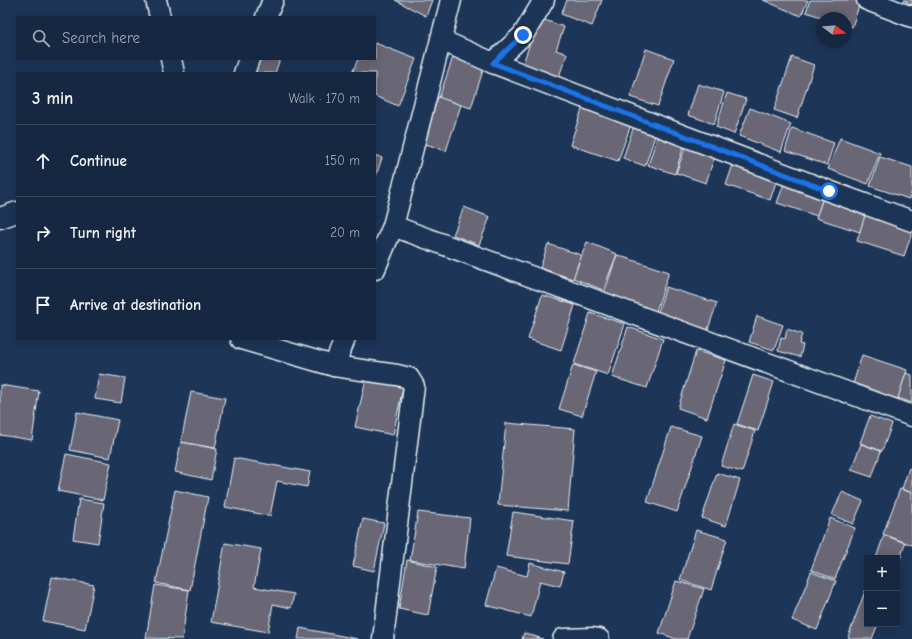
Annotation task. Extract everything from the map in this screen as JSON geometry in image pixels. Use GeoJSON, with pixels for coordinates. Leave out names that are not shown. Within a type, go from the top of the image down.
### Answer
{"type":"FeatureCollection","features":[{"type":"Feature","properties":{"kind":"street"},"geometry":{"type":"LineString","coordinates":[[156,0],[160,16]]}},
{"type":"Feature","properties":{"kind":"street"},"geometry":{"type":"LineString","coordinates":[[266,16],[272,0]]}},
{"type":"Feature","properties":{"kind":"street"},"geometry":{"type":"LineString","coordinates":[[376,267],[393,226],[451,0]]}},
{"type":"Feature","properties":{"kind":"street"},"geometry":{"type":"LineString","coordinates":[[493,63],[523,35],[544,0]]}},
{"type":"Feature","properties":{"kind":"street"},"geometry":{"type":"LineString","coordinates":[[868,0],[912,17]]}},
{"type":"Feature","properties":{"kind":"street"},"geometry":{"type":"LineString","coordinates":[[440,40],[493,63],[829,191],[912,221]]}},
{"type":"Feature","properties":{"kind":"street"},"geometry":{"type":"LineString","coordinates":[[170,60],[174,72]]}},
{"type":"Feature","properties":{"kind":"street"},"geometry":{"type":"LineString","coordinates":[[244,72],[249,60]]}},
{"type":"Feature","properties":{"kind":"street"},"geometry":{"type":"LineString","coordinates":[[0,218],[16,212]]}},
{"type":"Feature","properties":{"kind":"street"},"geometry":{"type":"LineString","coordinates":[[393,226],[912,416]]}},
{"type":"Feature","properties":{"kind":"street"},"geometry":{"type":"LineString","coordinates":[[244,340],[334,366],[403,376],[409,378],[414,386],[382,639]]}},
{"type":"Feature","properties":{"kind":"street"},"geometry":{"type":"LineString","coordinates":[[334,366],[345,340]]}},
{"type":"Feature","properties":{"kind":"street"},"geometry":{"type":"LineString","coordinates":[[563,639],[599,639]]}},
{"type":"Feature","properties":{"kind":"building"},"geometry":{"type":"Polygon","coordinates":[[[395,0],[432,0],[426,16],[395,0]]]}},
{"type":"Feature","properties":{"kind":"building"},"geometry":{"type":"Polygon","coordinates":[[[567,0],[602,0],[592,26],[561,14],[567,0]]]}},
{"type":"Feature","properties":{"kind":"building"},"geometry":{"type":"Polygon","coordinates":[[[763,0],[808,0],[801,16],[763,0]]]}},
{"type":"Feature","properties":{"kind":"building"},"geometry":{"type":"Polygon","coordinates":[[[810,0],[861,0],[852,27],[852,12],[816,12],[816,15],[806,12],[810,0]]]}},
{"type":"Feature","properties":{"kind":"building"},"geometry":{"type":"Polygon","coordinates":[[[904,0],[912,0],[912,5],[904,0]]]}},
{"type":"Feature","properties":{"kind":"building"},"geometry":{"type":"Polygon","coordinates":[[[539,18],[564,27],[556,50],[567,54],[558,79],[522,66],[539,18]]]}},
{"type":"Feature","properties":{"kind":"building"},"geometry":{"type":"Polygon","coordinates":[[[376,43],[416,59],[398,106],[376,96],[376,72],[352,72],[358,60],[376,60],[376,43]]]}},
{"type":"Feature","properties":{"kind":"building"},"geometry":{"type":"Polygon","coordinates":[[[646,49],[674,59],[658,106],[630,97],[646,49]]]}},
{"type":"Feature","properties":{"kind":"building"},"geometry":{"type":"Polygon","coordinates":[[[455,51],[486,61],[471,108],[439,98],[455,51]]]}},
{"type":"Feature","properties":{"kind":"building"},"geometry":{"type":"Polygon","coordinates":[[[792,57],[814,65],[797,118],[774,110],[792,57]]]}},
{"type":"Feature","properties":{"kind":"building"},"geometry":{"type":"Polygon","coordinates":[[[251,60],[280,60],[275,72],[245,72],[251,60]]]}},
{"type":"Feature","properties":{"kind":"building"},"geometry":{"type":"Polygon","coordinates":[[[698,84],[724,92],[714,124],[688,115],[698,84]]]}},
{"type":"Feature","properties":{"kind":"building"},"geometry":{"type":"Polygon","coordinates":[[[727,93],[746,99],[734,134],[716,127],[727,93]]]}},
{"type":"Feature","properties":{"kind":"building"},"geometry":{"type":"Polygon","coordinates":[[[438,97],[461,105],[446,151],[423,143],[438,97]]]}},
{"type":"Feature","properties":{"kind":"building"},"geometry":{"type":"Polygon","coordinates":[[[584,103],[633,119],[618,161],[570,145],[584,103]]]}},
{"type":"Feature","properties":{"kind":"building"},"geometry":{"type":"Polygon","coordinates":[[[750,108],[791,124],[781,152],[739,136],[750,108]]]}},
{"type":"Feature","properties":{"kind":"building"},"geometry":{"type":"Polygon","coordinates":[[[636,120],[658,127],[645,166],[623,158],[636,120]]]}},
{"type":"Feature","properties":{"kind":"building"},"geometry":{"type":"Polygon","coordinates":[[[792,128],[834,143],[827,165],[785,151],[792,128]]]}},
{"type":"Feature","properties":{"kind":"building"},"geometry":{"type":"Polygon","coordinates":[[[660,129],[686,138],[675,174],[648,165],[660,129]]]}},
{"type":"Feature","properties":{"kind":"building"},"geometry":{"type":"Polygon","coordinates":[[[840,138],[880,153],[868,184],[828,169],[840,138]]]}},
{"type":"Feature","properties":{"kind":"building"},"geometry":{"type":"Polygon","coordinates":[[[688,140],[717,149],[706,183],[676,173],[688,140]]]}},
{"type":"Feature","properties":{"kind":"building"},"geometry":{"type":"Polygon","coordinates":[[[376,155],[382,158],[376,176],[376,155]]]}},
{"type":"Feature","properties":{"kind":"building"},"geometry":{"type":"Polygon","coordinates":[[[880,157],[912,167],[912,191],[909,199],[870,186],[880,157]]]}},
{"type":"Feature","properties":{"kind":"building"},"geometry":{"type":"Polygon","coordinates":[[[735,159],[779,173],[770,200],[726,185],[735,159]]]}},
{"type":"Feature","properties":{"kind":"building"},"geometry":{"type":"Polygon","coordinates":[[[786,178],[825,191],[817,216],[777,203],[786,178]]]}},
{"type":"Feature","properties":{"kind":"building"},"geometry":{"type":"Polygon","coordinates":[[[825,192],[868,207],[860,232],[816,218],[825,192]]]}},
{"type":"Feature","properties":{"kind":"building"},"geometry":{"type":"Polygon","coordinates":[[[464,207],[490,217],[479,245],[453,235],[464,207]]]}},
{"type":"Feature","properties":{"kind":"building"},"geometry":{"type":"Polygon","coordinates":[[[867,209],[912,224],[912,233],[904,256],[857,241],[867,209]]]}},
{"type":"Feature","properties":{"kind":"building"},"geometry":{"type":"Polygon","coordinates":[[[587,242],[617,254],[603,290],[573,278],[587,242]]]}},
{"type":"Feature","properties":{"kind":"building"},"geometry":{"type":"Polygon","coordinates":[[[548,244],[581,255],[573,279],[540,268],[548,244]]]}},
{"type":"Feature","properties":{"kind":"building"},"geometry":{"type":"Polygon","coordinates":[[[617,255],[669,272],[656,311],[604,293],[617,255]]]}},
{"type":"Feature","properties":{"kind":"building"},"geometry":{"type":"Polygon","coordinates":[[[666,287],[717,303],[705,338],[655,321],[666,287]]]}},
{"type":"Feature","properties":{"kind":"building"},"geometry":{"type":"Polygon","coordinates":[[[542,295],[575,305],[561,350],[528,339],[542,295]]]}},
{"type":"Feature","properties":{"kind":"building"},"geometry":{"type":"Polygon","coordinates":[[[590,313],[625,324],[608,375],[574,364],[590,313]]]}},
{"type":"Feature","properties":{"kind":"building"},"geometry":{"type":"Polygon","coordinates":[[[757,316],[783,325],[774,350],[749,342],[757,316]]]}},
{"type":"Feature","properties":{"kind":"building"},"geometry":{"type":"Polygon","coordinates":[[[628,327],[663,339],[647,388],[612,377],[628,327]]]}},
{"type":"Feature","properties":{"kind":"building"},"geometry":{"type":"Polygon","coordinates":[[[787,329],[802,334],[799,344],[803,345],[800,357],[778,351],[781,338],[785,339],[787,329]]]}},
{"type":"Feature","properties":{"kind":"building"},"geometry":{"type":"Polygon","coordinates":[[[696,351],[726,360],[707,418],[678,408],[696,351]]]}},
{"type":"Feature","properties":{"kind":"building"},"geometry":{"type":"Polygon","coordinates":[[[862,355],[907,370],[898,399],[853,384],[862,355]]]}},
{"type":"Feature","properties":{"kind":"building"},"geometry":{"type":"Polygon","coordinates":[[[573,365],[596,372],[582,416],[559,409],[573,365]]]}},
{"type":"Feature","properties":{"kind":"building"},"geometry":{"type":"Polygon","coordinates":[[[906,373],[912,375],[912,403],[898,398],[906,373]]]}},
{"type":"Feature","properties":{"kind":"building"},"geometry":{"type":"Polygon","coordinates":[[[99,374],[125,378],[121,403],[95,399],[99,374]]]}},
{"type":"Feature","properties":{"kind":"building"},"geometry":{"type":"Polygon","coordinates":[[[367,374],[404,382],[393,435],[355,427],[367,374]]]}},
{"type":"Feature","properties":{"kind":"building"},"geometry":{"type":"Polygon","coordinates":[[[753,375],[774,382],[758,431],[737,424],[753,375]]]}},
{"type":"Feature","properties":{"kind":"building"},"geometry":{"type":"Polygon","coordinates":[[[0,385],[39,391],[32,440],[0,435],[0,385]]]}},
{"type":"Feature","properties":{"kind":"building"},"geometry":{"type":"Polygon","coordinates":[[[191,392],[225,398],[215,448],[181,442],[191,392]]]}},
{"type":"Feature","properties":{"kind":"building"},"geometry":{"type":"Polygon","coordinates":[[[77,412],[118,420],[110,458],[70,450],[77,412]]]}},
{"type":"Feature","properties":{"kind":"building"},"geometry":{"type":"Polygon","coordinates":[[[870,416],[892,424],[882,451],[860,443],[870,416]]]}},
{"type":"Feature","properties":{"kind":"building"},"geometry":{"type":"Polygon","coordinates":[[[506,423],[575,429],[568,511],[498,505],[506,423]]]}},
{"type":"Feature","properties":{"kind":"building"},"geometry":{"type":"Polygon","coordinates":[[[734,424],[755,431],[742,472],[721,466],[734,424]]]}},
{"type":"Feature","properties":{"kind":"building"},"geometry":{"type":"Polygon","coordinates":[[[671,427],[702,436],[677,512],[647,502],[671,427]]]}},
{"type":"Feature","properties":{"kind":"building"},"geometry":{"type":"Polygon","coordinates":[[[181,442],[217,449],[211,480],[175,472],[181,442]]]}},
{"type":"Feature","properties":{"kind":"building"},"geometry":{"type":"Polygon","coordinates":[[[861,444],[881,451],[872,477],[851,470],[861,444]]]}},
{"type":"Feature","properties":{"kind":"building"},"geometry":{"type":"Polygon","coordinates":[[[66,454],[111,463],[103,500],[58,491],[66,454]]]}},
{"type":"Feature","properties":{"kind":"building"},"geometry":{"type":"Polygon","coordinates":[[[234,458],[310,472],[307,487],[277,481],[270,516],[225,507],[234,458]]]}},
{"type":"Feature","properties":{"kind":"building"},"geometry":{"type":"Polygon","coordinates":[[[909,468],[912,470],[912,493],[902,489],[909,468]]]}},
{"type":"Feature","properties":{"kind":"building"},"geometry":{"type":"Polygon","coordinates":[[[717,473],[740,480],[726,526],[702,518],[717,473]]]}},
{"type":"Feature","properties":{"kind":"building"},"geometry":{"type":"Polygon","coordinates":[[[900,489],[912,493],[912,545],[883,534],[900,489]]]}},
{"type":"Feature","properties":{"kind":"building"},"geometry":{"type":"Polygon","coordinates":[[[175,490],[208,497],[190,590],[156,583],[175,490]]]}},
{"type":"Feature","properties":{"kind":"building"},"geometry":{"type":"Polygon","coordinates":[[[842,492],[863,501],[853,524],[832,515],[842,492]]]}},
{"type":"Feature","properties":{"kind":"building"},"geometry":{"type":"Polygon","coordinates":[[[79,499],[104,503],[98,543],[73,539],[79,499]]]}},
{"type":"Feature","properties":{"kind":"building"},"geometry":{"type":"Polygon","coordinates":[[[418,512],[470,518],[464,569],[410,560],[418,512]]]}},
{"type":"Feature","properties":{"kind":"building"},"geometry":{"type":"Polygon","coordinates":[[[513,512],[574,521],[568,564],[506,556],[513,512]]]}},
{"type":"Feature","properties":{"kind":"building"},"geometry":{"type":"Polygon","coordinates":[[[830,518],[855,528],[835,579],[811,570],[830,518]]]}},
{"type":"Feature","properties":{"kind":"building"},"geometry":{"type":"Polygon","coordinates":[[[363,519],[384,523],[374,571],[353,566],[363,519]]]}},
{"type":"Feature","properties":{"kind":"building"},"geometry":{"type":"Polygon","coordinates":[[[696,530],[727,539],[711,590],[680,580],[696,530]]]}},
{"type":"Feature","properties":{"kind":"building"},"geometry":{"type":"Polygon","coordinates":[[[884,535],[905,543],[900,559],[900,555],[877,555],[884,535]]]}},
{"type":"Feature","properties":{"kind":"building"},"geometry":{"type":"Polygon","coordinates":[[[225,543],[261,549],[254,587],[294,594],[291,608],[273,604],[268,632],[211,622],[225,543]]]}},
{"type":"Feature","properties":{"kind":"building"},"geometry":{"type":"Polygon","coordinates":[[[407,560],[437,567],[428,615],[399,609],[407,560]]]}},
{"type":"Feature","properties":{"kind":"building"},"geometry":{"type":"Polygon","coordinates":[[[530,563],[564,572],[560,586],[540,581],[531,617],[486,605],[496,568],[527,576],[530,563]]]}},
{"type":"Feature","properties":{"kind":"building"},"geometry":{"type":"Polygon","coordinates":[[[811,572],[836,581],[817,630],[792,620],[811,572]]]}},
{"type":"Feature","properties":{"kind":"building"},"geometry":{"type":"Polygon","coordinates":[[[52,577],[94,585],[85,629],[43,621],[52,577]]]}},
{"type":"Feature","properties":{"kind":"building"},"geometry":{"type":"Polygon","coordinates":[[[676,581],[704,589],[687,639],[676,639],[659,633],[676,581]]]}},
{"type":"Feature","properties":{"kind":"building"},"geometry":{"type":"Polygon","coordinates":[[[155,585],[189,590],[182,639],[146,638],[155,585]]]}},
{"type":"Feature","properties":{"kind":"building"},"geometry":{"type":"Polygon","coordinates":[[[864,594],[864,627],[877,627],[872,639],[853,639],[848,637],[864,594]]]}},
{"type":"Feature","properties":{"kind":"building"},"geometry":{"type":"Polygon","coordinates":[[[300,628],[358,639],[298,639],[300,628]]]}},
{"type":"Feature","properties":{"kind":"building"},"geometry":{"type":"Polygon","coordinates":[[[524,633],[543,639],[522,639],[524,633]]]}},
{"type":"Feature","properties":{"kind":"route"},"geometry":{"type":"LineString","coordinates":[[523,35],[493,63],[829,191]]}}]}
